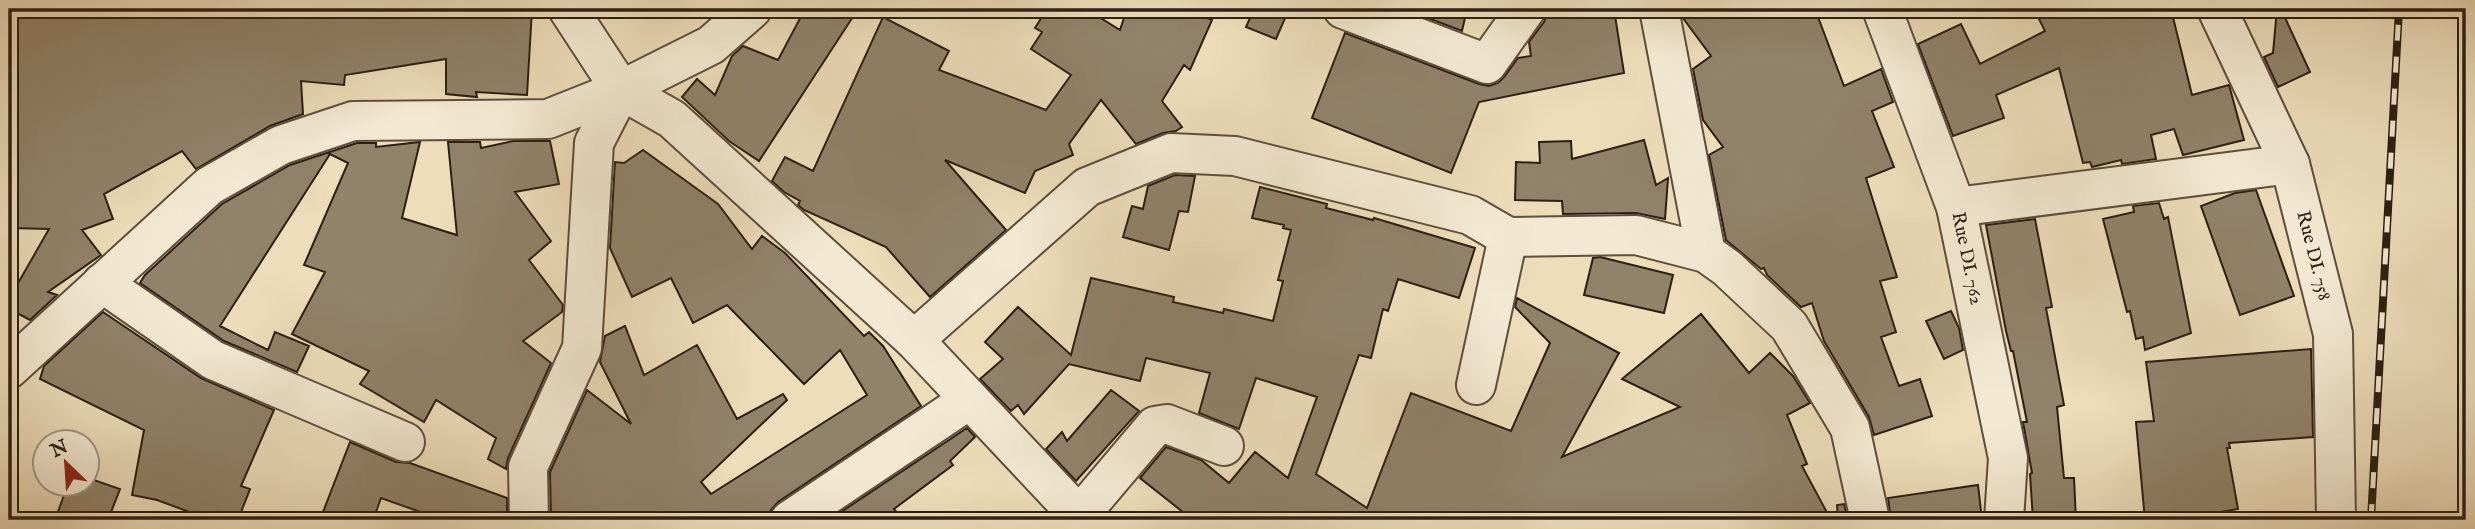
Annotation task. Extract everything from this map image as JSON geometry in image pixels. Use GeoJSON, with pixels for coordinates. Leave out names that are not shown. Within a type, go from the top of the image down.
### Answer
{"type":"FeatureCollection","features":[{"type":"Feature","properties":{"kind":"street"},"geometry":{"type":"LineString","coordinates":[[568,9],[621,90],[672,119],[914,340],[1081,518],[1155,426],[1167,424],[1224,446]]}},
{"type":"Feature","properties":{"kind":"street"},"geometry":{"type":"LineString","coordinates":[[9,369],[209,186],[281,145],[353,121],[548,119],[621,90],[711,45],[752,9]]}},
{"type":"Feature","properties":{"kind":"street"},"geometry":{"type":"LineString","coordinates":[[1343,9],[1487,64],[1526,9]]}},
{"type":"Feature","properties":{"kind":"street"},"geometry":{"type":"LineString","coordinates":[[1659,9],[1706,253]]}},
{"type":"Feature","properties":{"kind":"street","name":"Rue DI. 762"},"geometry":{"type":"LineString","coordinates":[[1882,9],[1956,207],[2008,458],[2004,520]]}},
{"type":"Feature","properties":{"kind":"street","name":"Rue DI. 758"},"geometry":{"type":"LineString","coordinates":[[2217,9],[2290,163],[2333,334],[2336,520]]}},
{"type":"Feature","properties":{"kind":"street"},"geometry":{"type":"LineString","coordinates":[[528,520],[528,467],[582,348],[594,144],[621,90]]}},
{"type":"Feature","properties":{"kind":"street"},"geometry":{"type":"LineString","coordinates":[[914,340],[1087,187],[1171,153],[1235,156],[1470,215],[1508,237],[1636,235],[1706,253],[1727,268],[1789,326],[1850,428],[1870,520]]}},
{"type":"Feature","properties":{"kind":"street"},"geometry":{"type":"LineString","coordinates":[[1956,207],[2290,163]]}},
{"type":"Feature","properties":{"kind":"street"},"geometry":{"type":"LineString","coordinates":[[1476,385],[1508,237]]}},
{"type":"Feature","properties":{"kind":"street"},"geometry":{"type":"LineString","coordinates":[[102,283],[213,360],[405,442]]}},
{"type":"Feature","properties":{"kind":"street"},"geometry":{"type":"LineString","coordinates":[[790,520],[969,400]]}},
{"type":"Feature","properties":{"kind":"building"},"geometry":{"type":"Polygon","coordinates":[[[9,9],[532,9],[527,95],[476,92],[477,97],[446,94],[446,59],[345,75],[344,85],[301,81],[303,114],[270,126],[196,169],[182,151],[104,194],[113,219],[82,230],[101,255],[48,292],[57,295],[30,320],[17,313],[9,319],[9,299],[49,229],[9,228],[9,9]]]}},
{"type":"Feature","properties":{"kind":"building"},"geometry":{"type":"Polygon","coordinates":[[[805,9],[858,9],[759,161],[729,141],[682,97],[697,79],[715,95],[732,56],[743,46],[778,60],[805,9]]]}},
{"type":"Feature","properties":{"kind":"building"},"geometry":{"type":"Polygon","coordinates":[[[1047,9],[1086,9],[1120,30],[1127,9],[1187,9],[1212,20],[1190,70],[1184,65],[1162,101],[1182,127],[1136,144],[1101,100],[1069,144],[1073,155],[1035,171],[1025,193],[945,160],[1006,230],[930,297],[886,247],[804,210],[798,205],[800,201],[772,181],[785,157],[813,171],[883,17],[949,51],[939,70],[1046,110],[1071,75],[1031,49],[1042,32],[1035,28],[1047,9]]]}},
{"type":"Feature","properties":{"kind":"building"},"geometry":{"type":"Polygon","coordinates":[[[1254,9],[1289,9],[1276,39],[1246,27],[1254,9]]]}},
{"type":"Feature","properties":{"kind":"building"},"geometry":{"type":"Polygon","coordinates":[[[1404,9],[1467,9],[1462,31],[1404,9]]]}},
{"type":"Feature","properties":{"kind":"building"},"geometry":{"type":"Polygon","coordinates":[[[1614,9],[1624,73],[1479,102],[1451,173],[1312,118],[1345,33],[1489,86],[1498,83],[1518,58],[1531,56],[1529,42],[1548,12],[1614,9]]]}},
{"type":"Feature","properties":{"kind":"building"},"geometry":{"type":"Polygon","coordinates":[[[1681,9],[1815,9],[1844,86],[1881,69],[1893,102],[1872,111],[1894,167],[1866,178],[1897,277],[1880,281],[1896,332],[1881,337],[1899,386],[1920,379],[1932,416],[1874,435],[1869,417],[1824,341],[1812,303],[1801,307],[1767,275],[1764,268],[1761,269],[1726,240],[1709,155],[1723,147],[1703,120],[1693,69],[1711,56],[1683,18],[1681,9]]]}},
{"type":"Feature","properties":{"kind":"building"},"geometry":{"type":"Polygon","coordinates":[[[2034,9],[2171,9],[2192,95],[2229,85],[2244,140],[2183,155],[2174,129],[2151,135],[2156,159],[2122,164],[2121,160],[2092,167],[2090,162],[2083,163],[2059,68],[1996,95],[2004,118],[1953,136],[1918,44],[1961,24],[1980,64],[2045,31],[2034,9]]]}},
{"type":"Feature","properties":{"kind":"building"},"geometry":{"type":"Polygon","coordinates":[[[2277,9],[2281,9],[2310,72],[2278,87],[2264,57],[2273,53],[2277,9]]]}},
{"type":"Feature","properties":{"kind":"building"},"geometry":{"type":"Polygon","coordinates":[[[1644,140],[1656,185],[1668,178],[1665,219],[1636,213],[1563,214],[1562,201],[1515,200],[1516,162],[1540,163],[1539,142],[1571,141],[1572,159],[1644,140]]]}},
{"type":"Feature","properties":{"kind":"building"},"geometry":{"type":"Polygon","coordinates":[[[513,141],[550,141],[559,184],[515,192],[551,241],[529,260],[563,305],[562,312],[523,341],[551,363],[508,458],[506,469],[488,459],[496,438],[436,400],[424,422],[360,384],[369,371],[292,334],[325,272],[304,265],[348,163],[330,154],[220,326],[268,350],[275,332],[309,346],[297,372],[224,341],[140,283],[145,275],[222,204],[290,165],[357,143],[376,143],[376,147],[420,142],[402,218],[457,235],[448,142],[480,142],[481,148],[513,141]]]}},
{"type":"Feature","properties":{"kind":"building"},"geometry":{"type":"Polygon","coordinates":[[[643,150],[718,204],[752,249],[762,236],[785,253],[864,336],[869,332],[883,346],[921,406],[778,502],[771,510],[768,520],[551,520],[550,472],[587,390],[631,424],[600,362],[605,336],[625,326],[644,375],[697,345],[737,419],[783,394],[787,400],[701,482],[711,494],[867,395],[840,350],[804,384],[727,305],[693,323],[671,278],[632,297],[610,248],[615,162],[624,163],[643,150]]]}},
{"type":"Feature","properties":{"kind":"building"},"geometry":{"type":"Polygon","coordinates":[[[1175,175],[1195,176],[1188,212],[1179,211],[1169,250],[1123,237],[1132,206],[1143,209],[1148,186],[1175,175]]]}},
{"type":"Feature","properties":{"kind":"building"},"geometry":{"type":"Polygon","coordinates":[[[1260,187],[1327,204],[1326,208],[1373,220],[1374,218],[1475,248],[1459,298],[1398,279],[1388,311],[1383,309],[1371,358],[1359,355],[1316,474],[1367,508],[1411,393],[1511,431],[1550,343],[1515,307],[1517,298],[1619,353],[1562,457],[1680,407],[1622,379],[1701,314],[1749,373],[1770,353],[1793,376],[1810,403],[1787,415],[1807,464],[1802,466],[1831,520],[1193,520],[1140,478],[1166,447],[1201,460],[1229,483],[1255,452],[1288,478],[1317,397],[1256,378],[1239,429],[1199,413],[1210,373],[1146,358],[1140,381],[1069,364],[1024,414],[1018,405],[1011,411],[980,379],[1003,359],[985,342],[1018,307],[1071,355],[1091,278],[1174,297],[1173,302],[1223,313],[1224,309],[1273,321],[1283,281],[1278,280],[1291,230],[1283,228],[1284,225],[1252,218],[1260,187]]]}},
{"type":"Feature","properties":{"kind":"building"},"geometry":{"type":"Polygon","coordinates":[[[2256,190],[2294,296],[2240,315],[2201,206],[2235,193],[2256,190]]]}},
{"type":"Feature","properties":{"kind":"building"},"geometry":{"type":"Polygon","coordinates":[[[2159,203],[2164,219],[2168,217],[2191,333],[2145,350],[2143,337],[2136,339],[2130,311],[2127,312],[2103,219],[2134,212],[2133,206],[2159,203]]]}},
{"type":"Feature","properties":{"kind":"building"},"geometry":{"type":"Polygon","coordinates":[[[2035,219],[2052,307],[2046,308],[2064,405],[2057,407],[2064,478],[2074,478],[2076,520],[2033,520],[2032,473],[2023,422],[2027,422],[1986,225],[2035,219]]]}},
{"type":"Feature","properties":{"kind":"building"},"geometry":{"type":"Polygon","coordinates":[[[1600,257],[1673,275],[1664,313],[1584,295],[1593,258],[1600,257]]]}},
{"type":"Feature","properties":{"kind":"building"},"geometry":{"type":"Polygon","coordinates":[[[1951,311],[1959,328],[1963,350],[1944,359],[1926,321],[1951,311]]]}},
{"type":"Feature","properties":{"kind":"building"},"geometry":{"type":"Polygon","coordinates":[[[103,312],[201,378],[274,410],[241,486],[250,489],[238,520],[211,520],[157,500],[132,495],[144,430],[40,379],[44,366],[103,312]]]}},
{"type":"Feature","properties":{"kind":"building"},"geometry":{"type":"Polygon","coordinates":[[[2311,349],[2313,437],[2229,443],[2230,448],[2227,448],[2238,509],[2175,520],[2145,520],[2136,422],[2154,421],[2146,362],[2311,349]]]}},
{"type":"Feature","properties":{"kind":"building"},"geometry":{"type":"Polygon","coordinates":[[[1111,390],[1139,411],[1076,481],[1046,449],[1062,432],[1067,441],[1111,390]]]}},
{"type":"Feature","properties":{"kind":"building"},"geometry":{"type":"Polygon","coordinates":[[[967,428],[975,437],[950,461],[953,465],[894,509],[903,520],[829,520],[967,428]]]}},
{"type":"Feature","properties":{"kind":"building"},"geometry":{"type":"Polygon","coordinates":[[[350,442],[396,462],[410,463],[507,498],[507,520],[443,520],[381,498],[373,520],[320,520],[350,442]]]}},
{"type":"Feature","properties":{"kind":"building"},"geometry":{"type":"Polygon","coordinates":[[[102,483],[120,489],[108,520],[55,520],[63,498],[102,498],[102,483]]]}},
{"type":"Feature","properties":{"kind":"building"},"geometry":{"type":"Polygon","coordinates":[[[1978,485],[1982,520],[1891,520],[1888,498],[1978,485]]]}},
{"type":"Feature","properties":{"kind":"building"},"geometry":{"type":"Polygon","coordinates":[[[1844,504],[1848,520],[1838,520],[1837,505],[1844,504]]]}},
{"type":"Feature","properties":{"kind":"railway"},"geometry":{"type":"LineString","coordinates":[[2371,520],[2399,9]]}}]}
